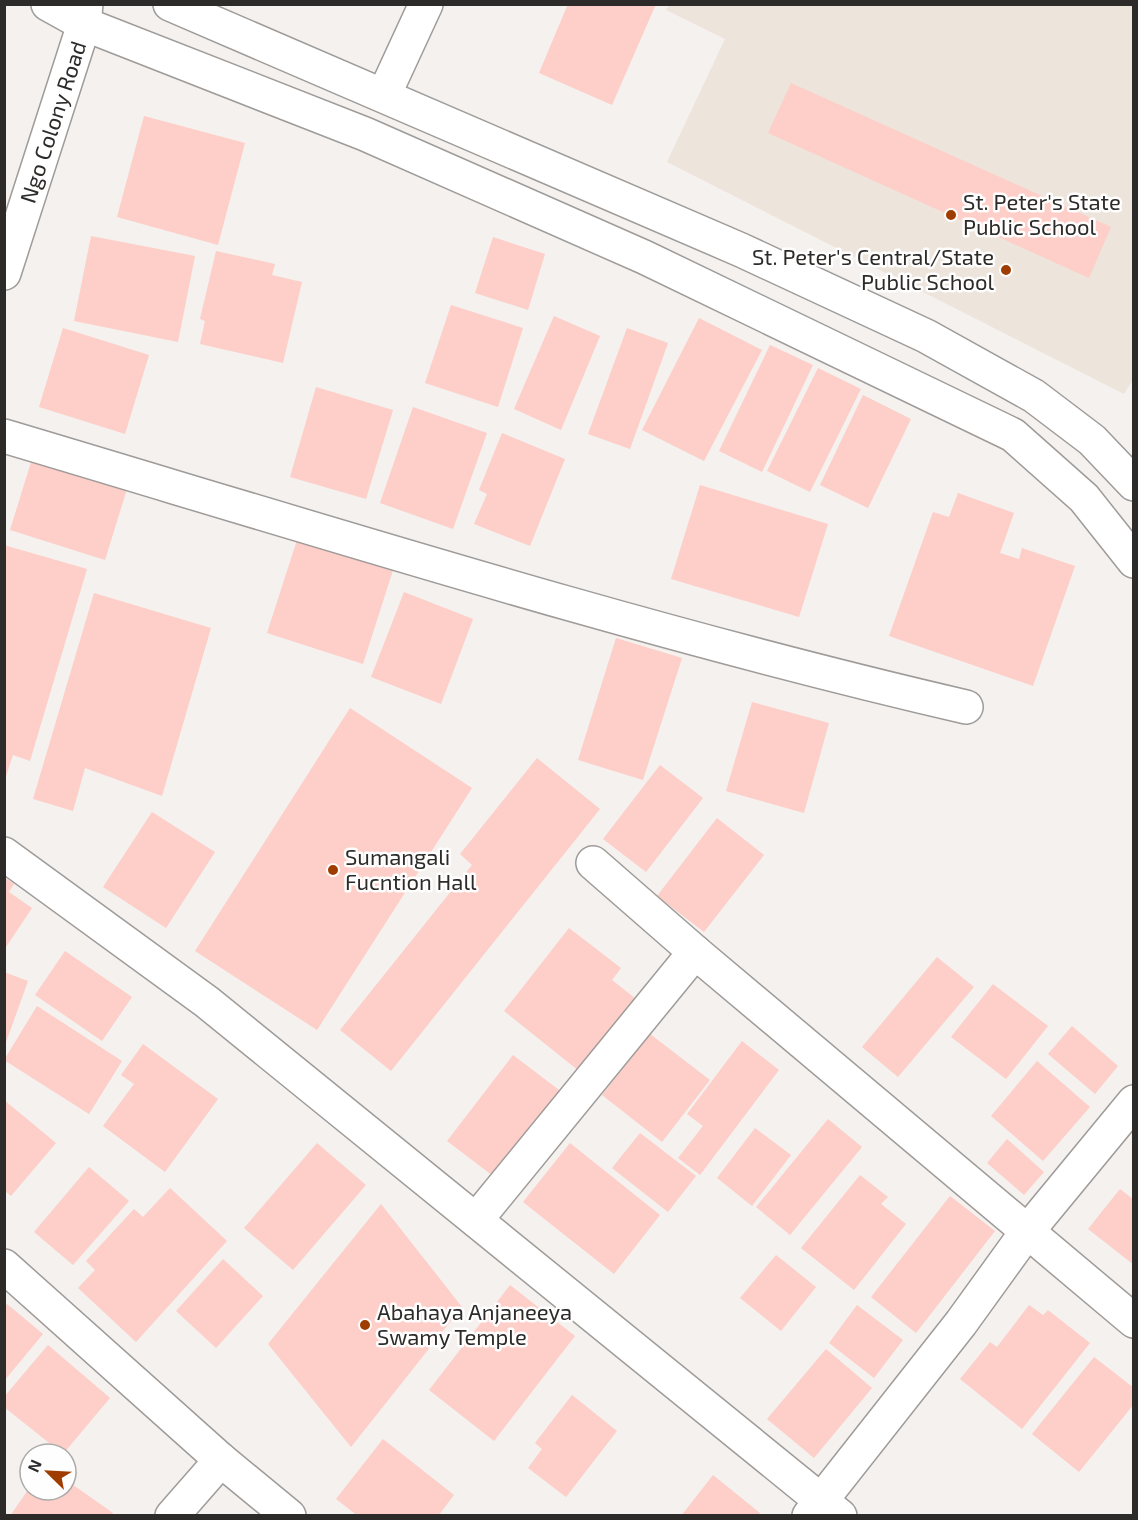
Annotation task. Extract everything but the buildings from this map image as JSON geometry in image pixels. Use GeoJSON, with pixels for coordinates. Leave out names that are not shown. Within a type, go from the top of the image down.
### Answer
{"type":"FeatureCollection","features":[{"type":"Feature","properties":{"kind":"street"},"geometry":{"type":"LineString","coordinates":[[48,4],[85,14],[633,252],[1013,435],[1084,498],[1134,561]]}},
{"type":"Feature","properties":{"kind":"street"},"geometry":{"type":"LineString","coordinates":[[170,4],[741,250],[926,336],[1034,396],[1092,440],[1134,484]]}},
{"type":"Feature","properties":{"kind":"street"},"geometry":{"type":"LineString","coordinates":[[384,95],[426,4]]}},
{"type":"Feature","properties":{"kind":"street","name":"Ngo Colony Road"},"geometry":{"type":"LineString","coordinates":[[4,273],[85,14]]}},
{"type":"Feature","properties":{"kind":"street"},"geometry":{"type":"LineString","coordinates":[[4,436],[512,587],[862,683],[966,707]]}},
{"type":"Feature","properties":{"kind":"street"},"geometry":{"type":"LineString","coordinates":[[4,854],[207,1002],[476,1220],[823,1510],[1026,1233],[1134,1102]]}},
{"type":"Feature","properties":{"kind":"street"},"geometry":{"type":"LineString","coordinates":[[593,863],[1026,1233],[1134,1321]]}},
{"type":"Feature","properties":{"kind":"street"},"geometry":{"type":"LineString","coordinates":[[476,1220],[695,952]]}},
{"type":"Feature","properties":{"kind":"street"},"geometry":{"type":"LineString","coordinates":[[4,1266],[221,1460],[289,1515]]}},
{"type":"Feature","properties":{"kind":"street"},"geometry":{"type":"LineString","coordinates":[[172,1515],[221,1460]]}},
{"type":"Feature","properties":{"kind":"shaded area","name":"St. Peter's Central/State Public School"},"geometry":{"type":"Polygon","coordinates":[[[670,4],[1133,5],[1134,378],[1124,394],[667,162],[725,39],[666,10],[670,4]]]}},
{"type":"Feature","properties":{"kind":"place","name":"St. Peter's State Public School"},"geometry":{"type":"Point","coordinates":[951,215]}},
{"type":"Feature","properties":{"kind":"place","name":"St. Peter's Central/State Public School"},"geometry":{"type":"Point","coordinates":[1006,270]}},
{"type":"Feature","properties":{"kind":"place","name":"Sumangali Fucntion Hall"},"geometry":{"type":"Point","coordinates":[333,870]}},
{"type":"Feature","properties":{"kind":"place","name":"Abahaya Anjaneeya Swamy Temple"},"geometry":{"type":"Point","coordinates":[365,1325]}}]}
